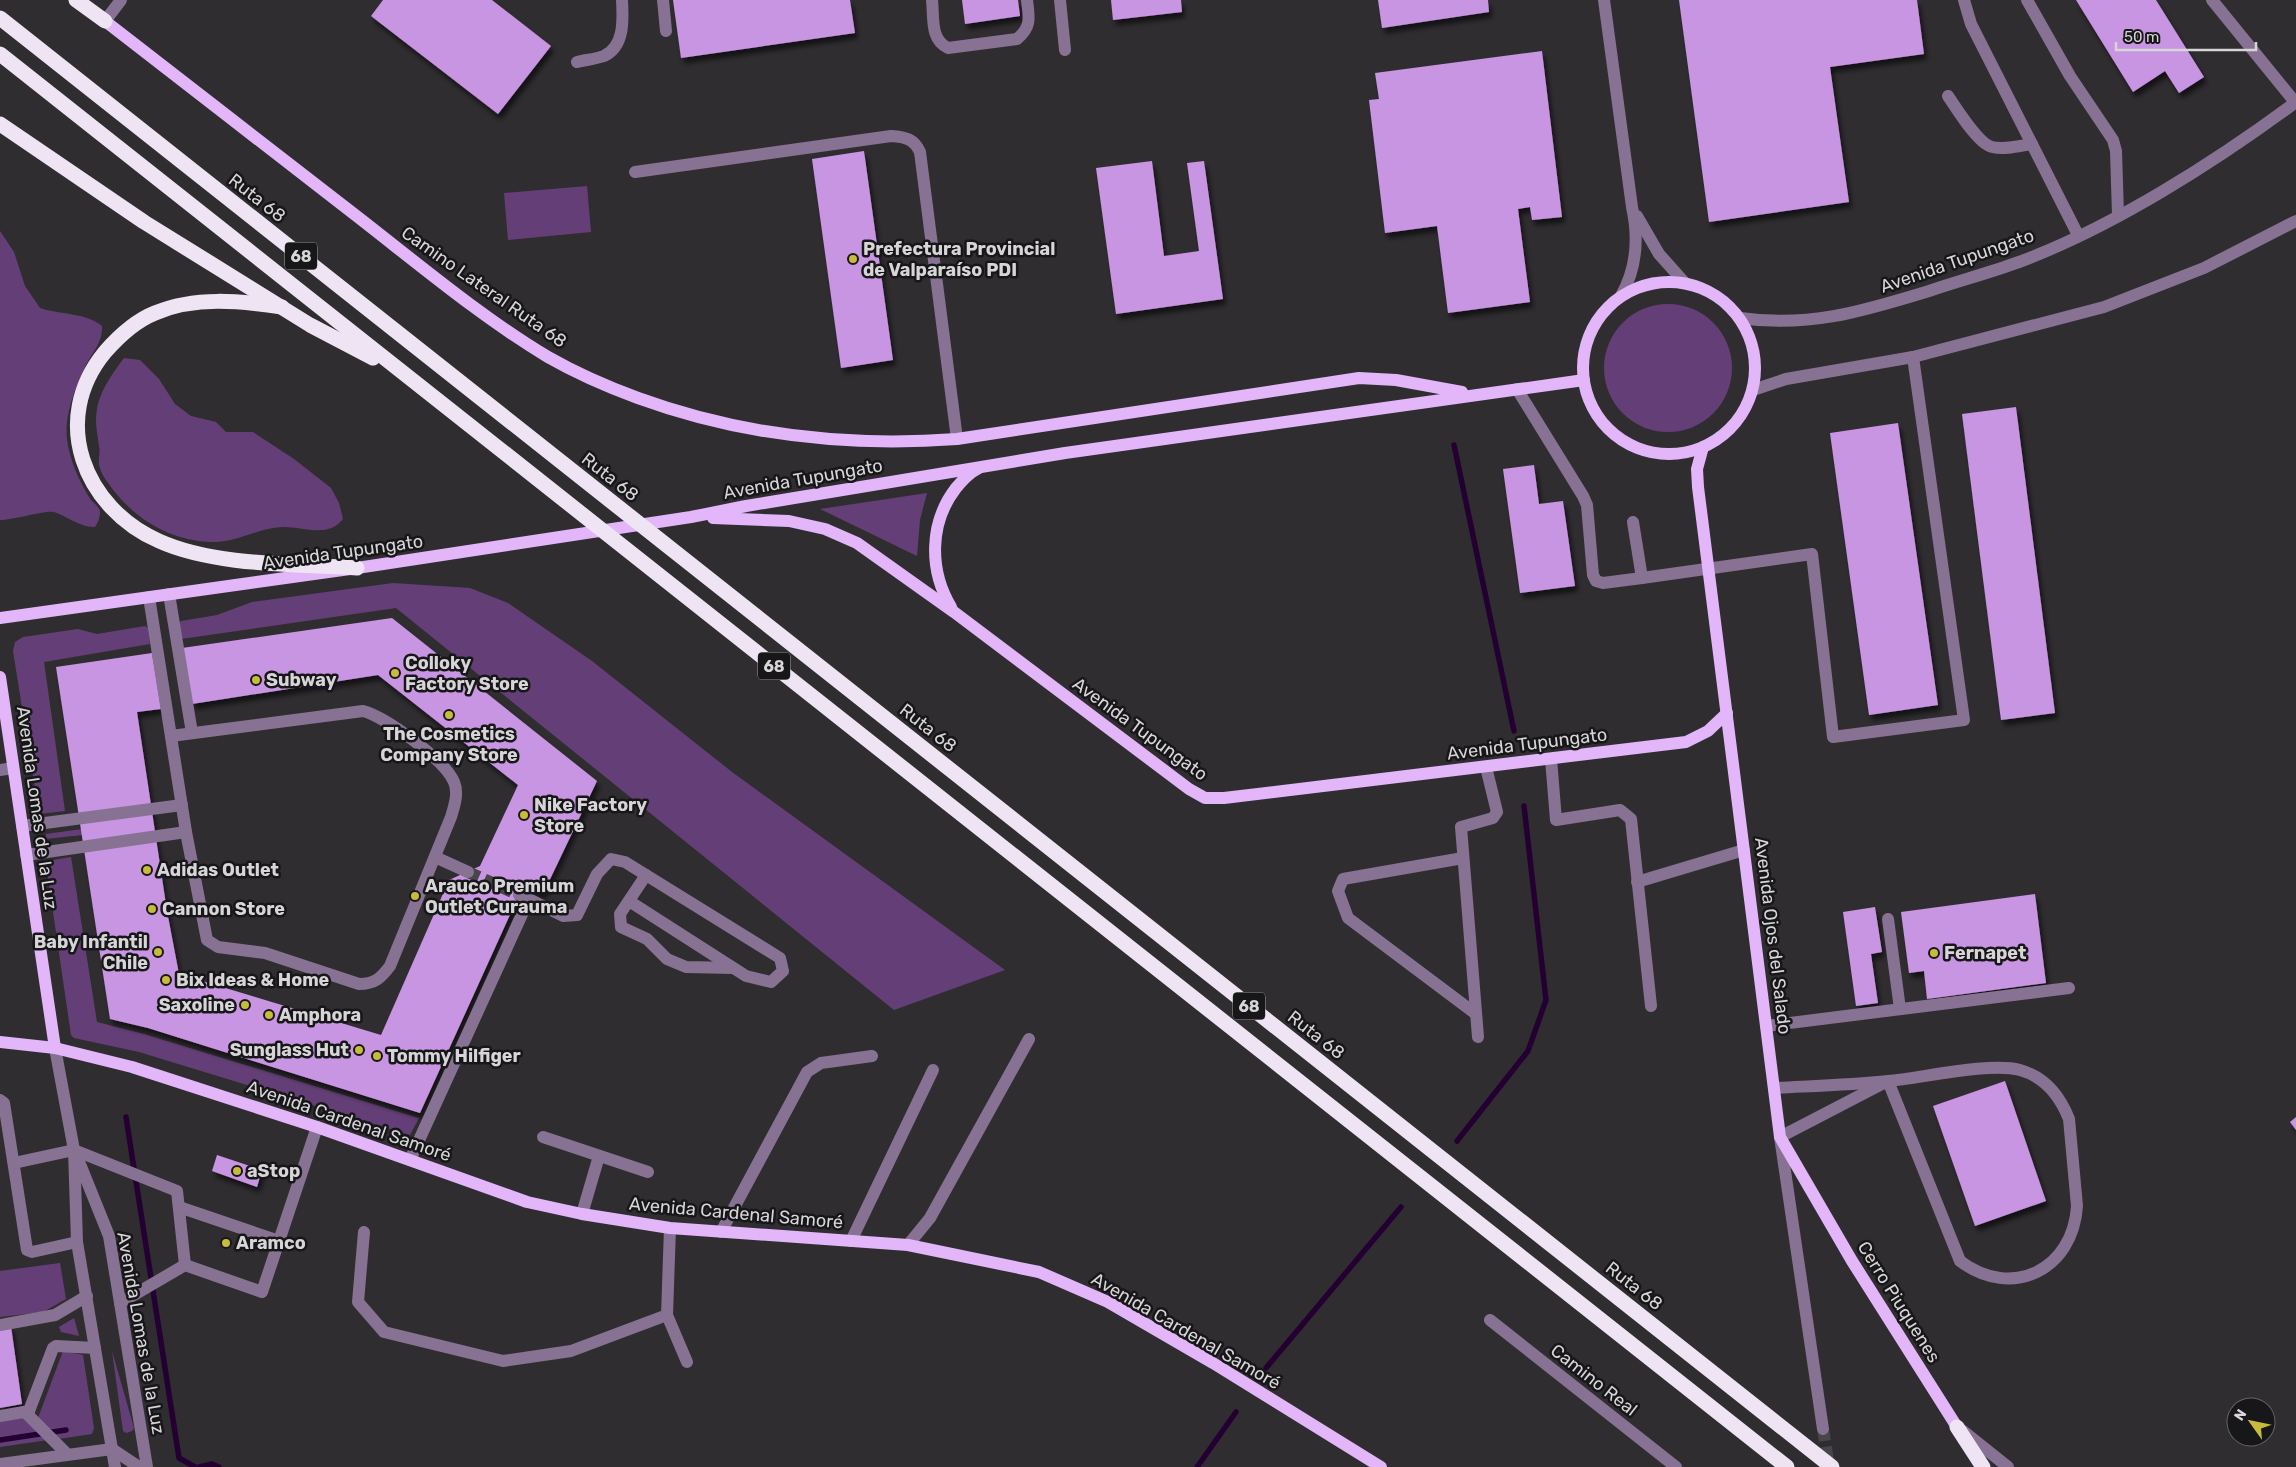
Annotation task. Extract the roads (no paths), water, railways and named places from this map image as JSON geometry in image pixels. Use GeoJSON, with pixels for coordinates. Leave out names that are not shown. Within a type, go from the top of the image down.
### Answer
{"type":"FeatureCollection","features":[{"type":"Feature","properties":{"kind":"highway"},"geometry":{"type":"LineString","coordinates":[[76,0],[105,21]]}},
{"type":"Feature","properties":{"kind":"highway","name":"Ruta 68"},"geometry":{"type":"LineString","coordinates":[[0,18],[1832,1467]]}},
{"type":"Feature","properties":{"kind":"highway","name":"68"},"geometry":{"type":"LineString","coordinates":[[0,54],[1788,1467]]}},
{"type":"Feature","properties":{"kind":"highway"},"geometry":{"type":"LineString","coordinates":[[0,124],[113,202],[282,307],[339,341],[396,368]]}},
{"type":"Feature","properties":{"kind":"highway"},"geometry":{"type":"LineString","coordinates":[[282,307],[234,301],[190,303],[155,313],[123,333],[91,372],[80,401],[78,432],[85,469],[93,485],[116,514],[144,534],[172,546],[216,558],[356,568]]}},
{"type":"Feature","properties":{"kind":"highway"},"geometry":{"type":"LineString","coordinates":[[1957,1427],[1983,1467]]}},
{"type":"Feature","properties":{"kind":"main road","name":"Camino Lateral Ruta 68"},"geometry":{"type":"LineString","coordinates":[[105,21],[477,307],[548,357],[621,392],[697,418],[780,435],[868,442],[957,439],[1112,414]]}},
{"type":"Feature","properties":{"kind":"main road"},"geometry":{"type":"LineString","coordinates":[[1684,282],[1701,286],[1716,294],[1740,318],[1749,334],[1754,352],[1756,371],[1753,390],[1735,424],[1715,441],[1703,447],[1672,454],[1642,450],[1614,434],[1594,410],[1584,380],[1583,364],[1590,333],[1608,306],[1621,296],[1651,283],[1684,282]]}},
{"type":"Feature","properties":{"kind":"main road","name":"Avenida Tupungato"},"geometry":{"type":"LineString","coordinates":[[1112,414],[1359,378],[1396,380],[1446,390],[1486,394]]}},
{"type":"Feature","properties":{"kind":"main road","name":"Avenida Tupungato"},"geometry":{"type":"LineString","coordinates":[[0,618],[356,568],[691,517],[983,466],[1584,380]]}},
{"type":"Feature","properties":{"kind":"main road","name":"Avenida Ojos del Salado"},"geometry":{"type":"LineString","coordinates":[[1703,447],[1697,469],[1780,1137]]}},
{"type":"Feature","properties":{"kind":"main road"},"geometry":{"type":"LineString","coordinates":[[954,612],[946,598],[938,575],[935,552],[936,535],[942,514],[952,494],[972,472],[983,466]]}},
{"type":"Feature","properties":{"kind":"main road","name":"Avenida Tupungato"},"geometry":{"type":"LineString","coordinates":[[691,517],[770,519],[825,529],[857,543],[954,612],[1189,789],[1205,798],[1224,798],[1551,760],[1686,742],[1708,731],[1727,713]]}},
{"type":"Feature","properties":{"kind":"main road","name":"Avenida Lomas de la Luz"},"geometry":{"type":"LineString","coordinates":[[0,678],[55,1048]]}},
{"type":"Feature","properties":{"kind":"main road","name":"Avenida Cardenal Samoré"},"geometry":{"type":"LineString","coordinates":[[0,1042],[55,1048],[132,1067],[317,1128],[527,1202],[582,1214],[670,1228],[908,1245],[1039,1272],[1108,1302],[1213,1363],[1381,1467]]}},
{"type":"Feature","properties":{"kind":"main road","name":"Cerro Piuquenes"},"geometry":{"type":"LineString","coordinates":[[1780,1137],[1852,1261],[1957,1427]]}},
{"type":"Feature","properties":{"kind":"street"},"geometry":{"type":"LineString","coordinates":[[105,21],[121,0]]}},
{"type":"Feature","properties":{"kind":"street"},"geometry":{"type":"LineString","coordinates":[[577,62],[605,55],[618,42],[623,25],[622,0]]}},
{"type":"Feature","properties":{"kind":"street"},"geometry":{"type":"LineString","coordinates":[[663,0],[666,31]]}},
{"type":"Feature","properties":{"kind":"street"},"geometry":{"type":"LineString","coordinates":[[932,0],[935,38],[940,44],[948,48],[1017,39],[1026,32],[1030,23],[1027,0]]}},
{"type":"Feature","properties":{"kind":"street"},"geometry":{"type":"LineString","coordinates":[[1060,0],[1065,50]]}},
{"type":"Feature","properties":{"kind":"street"},"geometry":{"type":"LineString","coordinates":[[1604,0],[1636,227],[1634,266],[1621,296]]}},
{"type":"Feature","properties":{"kind":"street"},"geometry":{"type":"LineString","coordinates":[[1964,0],[1971,24],[2078,235]]}},
{"type":"Feature","properties":{"kind":"street"},"geometry":{"type":"LineString","coordinates":[[2027,0],[2070,76],[2113,140],[2116,151],[2118,215]]}},
{"type":"Feature","properties":{"kind":"street"},"geometry":{"type":"LineString","coordinates":[[2212,0],[2296,102]]}},
{"type":"Feature","properties":{"kind":"street"},"geometry":{"type":"LineString","coordinates":[[1948,96],[1976,135],[1990,147],[2010,148],[2032,144]]}},
{"type":"Feature","properties":{"kind":"street","name":"Avenida Tupungato"},"geometry":{"type":"LineString","coordinates":[[1740,318],[1771,322],[1822,320],[1869,309],[2019,262],[2118,215],[2209,162],[2296,102]]}},
{"type":"Feature","properties":{"kind":"street"},"geometry":{"type":"LineString","coordinates":[[635,172],[892,136],[910,139],[917,144],[920,152],[957,439]]}},
{"type":"Feature","properties":{"kind":"street"},"geometry":{"type":"LineString","coordinates":[[1632,208],[1659,254],[1684,282]]}},
{"type":"Feature","properties":{"kind":"street"},"geometry":{"type":"LineString","coordinates":[[1753,390],[1786,379],[1913,357],[2104,307],[2204,268],[2296,221]]}},
{"type":"Feature","properties":{"kind":"street"},"geometry":{"type":"LineString","coordinates":[[1518,389],[1587,504],[1593,575],[1596,581],[1642,578],[1812,554],[1833,737],[1964,720],[1913,357]]}},
{"type":"Feature","properties":{"kind":"street"},"geometry":{"type":"LineString","coordinates":[[1633,522],[1642,578]]}},
{"type":"Feature","properties":{"kind":"street"},"geometry":{"type":"LineString","coordinates":[[169,594],[192,733]]}},
{"type":"Feature","properties":{"kind":"street"},"geometry":{"type":"LineString","coordinates":[[149,597],[186,832],[206,940],[218,946],[265,952],[359,984],[372,984],[382,976],[390,966],[435,857],[454,804],[455,784],[438,763],[385,720],[363,711],[172,736]]}},
{"type":"Feature","properties":{"kind":"street"},"geometry":{"type":"LineString","coordinates":[[1551,760],[1556,820],[1620,810],[1631,819],[1651,1006]]}},
{"type":"Feature","properties":{"kind":"street"},"geometry":{"type":"LineString","coordinates":[[1478,1037],[1461,827],[1493,818],[1497,812],[1486,767]]}},
{"type":"Feature","properties":{"kind":"street"},"geometry":{"type":"LineString","coordinates":[[0,770],[14,768]]}},
{"type":"Feature","properties":{"kind":"street"},"geometry":{"type":"LineString","coordinates":[[22,826],[182,805]]}},
{"type":"Feature","properties":{"kind":"street"},"geometry":{"type":"LineString","coordinates":[[26,855],[186,832]]}},
{"type":"Feature","properties":{"kind":"street"},"geometry":{"type":"LineString","coordinates":[[1637,882],[1744,850]]}},
{"type":"Feature","properties":{"kind":"street"},"geometry":{"type":"LineString","coordinates":[[435,857],[468,872]]}},
{"type":"Feature","properties":{"kind":"street"},"geometry":{"type":"LineString","coordinates":[[1463,858],[1343,879],[1338,891],[1348,918],[1476,1014]]}},
{"type":"Feature","properties":{"kind":"street"},"geometry":{"type":"LineString","coordinates":[[410,1160],[524,897],[563,916],[577,915],[597,874],[611,859],[625,862],[780,958],[784,971],[771,982],[746,976],[629,901]]}},
{"type":"Feature","properties":{"kind":"street"},"geometry":{"type":"LineString","coordinates":[[646,875],[620,914],[621,927],[647,939],[667,959],[686,967],[733,968]]}},
{"type":"Feature","properties":{"kind":"street"},"geometry":{"type":"LineString","coordinates":[[1888,920],[1900,1009]]}},
{"type":"Feature","properties":{"kind":"street"},"geometry":{"type":"LineString","coordinates":[[1766,1026],[2069,988]]}},
{"type":"Feature","properties":{"kind":"street"},"geometry":{"type":"LineString","coordinates":[[908,1245],[930,1218],[1029,1039]]}},
{"type":"Feature","properties":{"kind":"street","name":"Avenida Lomas de la Luz"},"geometry":{"type":"LineString","coordinates":[[55,1048],[74,1150],[77,1242],[115,1467]]}},
{"type":"Feature","properties":{"kind":"street"},"geometry":{"type":"LineString","coordinates":[[722,1232],[806,1072],[821,1063],[872,1056]]}},
{"type":"Feature","properties":{"kind":"street"},"geometry":{"type":"LineString","coordinates":[[1774,1088],[1888,1081],[2007,1068],[2032,1075],[2060,1098],[2069,1119],[2077,1206],[2072,1233],[2058,1257],[2036,1273],[2010,1279],[1983,1275],[1960,1261],[1888,1081]]}},
{"type":"Feature","properties":{"kind":"street"},"geometry":{"type":"LineString","coordinates":[[851,1242],[933,1070]]}},
{"type":"Feature","properties":{"kind":"street"},"geometry":{"type":"LineString","coordinates":[[1780,1137],[1888,1081]]}},
{"type":"Feature","properties":{"kind":"street"},"geometry":{"type":"LineString","coordinates":[[0,1100],[4,1104],[27,1250],[29,1252],[77,1242]]}},
{"type":"Feature","properties":{"kind":"street"},"geometry":{"type":"LineString","coordinates":[[185,1265],[262,1292],[317,1128]]}},
{"type":"Feature","properties":{"kind":"street"},"geometry":{"type":"LineString","coordinates":[[543,1137],[648,1172]]}},
{"type":"Feature","properties":{"kind":"street","name":"Avenida Ojos del Salado"},"geometry":{"type":"LineString","coordinates":[[1780,1137],[1823,1429]]}},
{"type":"Feature","properties":{"kind":"street"},"geometry":{"type":"LineString","coordinates":[[14,1164],[74,1150],[178,1191],[185,1265]]}},
{"type":"Feature","properties":{"kind":"street","name":"Avenida Lomas de la Luz"},"geometry":{"type":"LineString","coordinates":[[74,1150],[109,1236],[147,1467]]}},
{"type":"Feature","properties":{"kind":"street"},"geometry":{"type":"LineString","coordinates":[[582,1214],[599,1156]]}},
{"type":"Feature","properties":{"kind":"street"},"geometry":{"type":"LineString","coordinates":[[179,1207],[279,1241]]}},
{"type":"Feature","properties":{"kind":"street"},"geometry":{"type":"LineString","coordinates":[[670,1228],[667,1315],[687,1362]]}},
{"type":"Feature","properties":{"kind":"street"},"geometry":{"type":"LineString","coordinates":[[364,1232],[358,1302],[384,1332],[503,1361],[572,1351],[667,1315]]}},
{"type":"Feature","properties":{"kind":"street"},"geometry":{"type":"LineString","coordinates":[[120,1303],[185,1265]]}},
{"type":"Feature","properties":{"kind":"street"},"geometry":{"type":"LineString","coordinates":[[0,1325],[55,1315],[87,1296]]}},
{"type":"Feature","properties":{"kind":"street","name":"Camino Real"},"geometry":{"type":"LineString","coordinates":[[1490,1320],[1676,1467]]}},
{"type":"Feature","properties":{"kind":"street"},"geometry":{"type":"LineString","coordinates":[[27,1412],[53,1348],[56,1346],[95,1348]]}},
{"type":"Feature","properties":{"kind":"street"},"geometry":{"type":"LineString","coordinates":[[0,1416],[27,1412]]}},
{"type":"Feature","properties":{"kind":"street"},"geometry":{"type":"LineString","coordinates":[[27,1412],[67,1454]]}},
{"type":"Feature","properties":{"kind":"street","name":"Cerro Piuquenes"},"geometry":{"type":"LineString","coordinates":[[1957,1427],[2008,1467]]}},
{"type":"Feature","properties":{"kind":"street"},"geometry":{"type":"LineString","coordinates":[[0,1464],[112,1449],[139,1467]]}},
{"type":"Feature","properties":{"kind":"waterway"},"geometry":{"type":"LineString","coordinates":[[1454,445],[1514,731]]}},
{"type":"Feature","properties":{"kind":"waterway"},"geometry":{"type":"LineString","coordinates":[[1457,1141],[1528,1051],[1546,1000],[1524,806]]}},
{"type":"Feature","properties":{"kind":"waterway"},"geometry":{"type":"LineString","coordinates":[[126,1117],[179,1458],[195,1467]]}},
{"type":"Feature","properties":{"kind":"waterway"},"geometry":{"type":"LineString","coordinates":[[1266,1368],[1401,1207]]}},
{"type":"Feature","properties":{"kind":"waterway"},"geometry":{"type":"LineString","coordinates":[[1197,1467],[1236,1412]]}},
{"type":"Feature","properties":{"kind":"waterway"},"geometry":{"type":"LineString","coordinates":[[0,1440],[66,1430]]}},
{"type":"Feature","properties":{"kind":"waterway"},"geometry":{"type":"LineString","coordinates":[[199,1467],[212,1464],[219,1467]]}},
{"type":"Feature","properties":{"kind":"tunnel"},"geometry":{"type":"LineString","coordinates":[[468,872],[519,895]]}},
{"type":"Feature","properties":{"kind":"tunnel"},"geometry":{"type":"LineString","coordinates":[[1823,1429],[1829,1467]]}},
{"type":"Feature","properties":{"kind":"place","name":"Prefectura Provincial de Valparaíso PDI"},"geometry":{"type":"Point","coordinates":[853,259]}},
{"type":"Feature","properties":{"kind":"place","name":"Colloky Factory Store"},"geometry":{"type":"Point","coordinates":[395,673]}},
{"type":"Feature","properties":{"kind":"place","name":"Subway"},"geometry":{"type":"Point","coordinates":[256,680]}},
{"type":"Feature","properties":{"kind":"place","name":"The Cosmetics Company Store"},"geometry":{"type":"Point","coordinates":[449,715]}},
{"type":"Feature","properties":{"kind":"place","name":"Nike Factory Store"},"geometry":{"type":"Point","coordinates":[524,815]}},
{"type":"Feature","properties":{"kind":"place","name":"Adidas Outlet"},"geometry":{"type":"Point","coordinates":[147,870]}},
{"type":"Feature","properties":{"kind":"place","name":"Arauco Premium Outlet Curauma"},"geometry":{"type":"Point","coordinates":[415,896]}},
{"type":"Feature","properties":{"kind":"place","name":"Cannon Store"},"geometry":{"type":"Point","coordinates":[152,909]}},
{"type":"Feature","properties":{"kind":"place","name":"Baby Infantil Chile"},"geometry":{"type":"Point","coordinates":[158,952]}},
{"type":"Feature","properties":{"kind":"place","name":"Fernapet"},"geometry":{"type":"Point","coordinates":[1934,953]}},
{"type":"Feature","properties":{"kind":"place","name":"Bix Ideas & Home"},"geometry":{"type":"Point","coordinates":[166,980]}},
{"type":"Feature","properties":{"kind":"place","name":"Saxoline"},"geometry":{"type":"Point","coordinates":[245,1005]}},
{"type":"Feature","properties":{"kind":"place","name":"Amphora"},"geometry":{"type":"Point","coordinates":[269,1015]}},
{"type":"Feature","properties":{"kind":"place","name":"Sunglass Hut"},"geometry":{"type":"Point","coordinates":[359,1050]}},
{"type":"Feature","properties":{"kind":"place","name":"Tommy Hilfiger"},"geometry":{"type":"Point","coordinates":[377,1056]}},
{"type":"Feature","properties":{"kind":"place","name":"aStop"},"geometry":{"type":"Point","coordinates":[237,1171]}},
{"type":"Feature","properties":{"kind":"place","name":"Aramco"},"geometry":{"type":"Point","coordinates":[226,1243]}}]}
